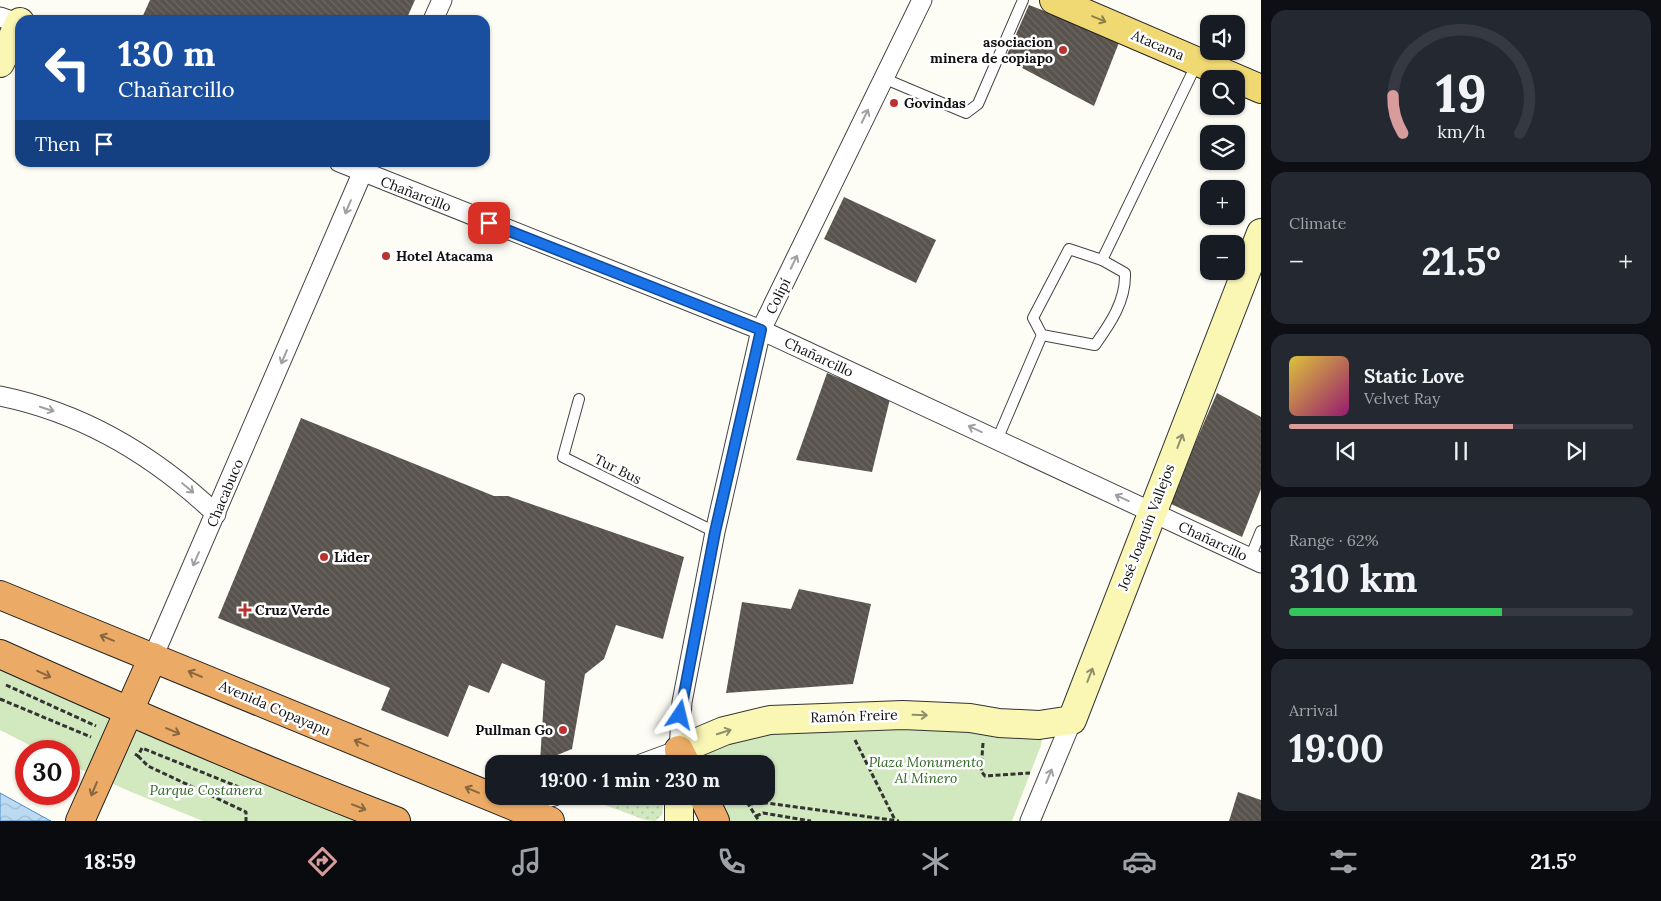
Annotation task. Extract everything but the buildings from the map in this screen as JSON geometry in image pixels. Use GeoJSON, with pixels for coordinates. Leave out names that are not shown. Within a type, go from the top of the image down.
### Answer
{"type":"FeatureCollection","features":[{"type":"Feature","properties":{"kind":"highway","name":"Avenida Copayapu"},"geometry":{"type":"LineString","coordinates":[[0,595],[550,821]]}},
{"type":"Feature","properties":{"kind":"highway"},"geometry":{"type":"LineString","coordinates":[[0,654],[128,712],[322,793],[396,821]]}},
{"type":"Feature","properties":{"kind":"highway","name":"Chacabuco"},"geometry":{"type":"LineString","coordinates":[[80,821],[153,657]]}},
{"type":"Feature","properties":{"kind":"highway"},"geometry":{"type":"LineString","coordinates":[[707,805],[715,821]]}},
{"type":"Feature","properties":{"kind":"main road","name":"Atacama"},"geometry":{"type":"LineString","coordinates":[[1054,0],[1261,89]]}},
{"type":"Feature","properties":{"kind":"main road"},"geometry":{"type":"LineString","coordinates":[[0,63],[15,26]]}},
{"type":"Feature","properties":{"kind":"main road","name":"José Joaquín Vallejos"},"geometry":{"type":"LineString","coordinates":[[1072,720],[1261,233]]}},
{"type":"Feature","properties":{"kind":"main road","name":"Ramón Freire"},"geometry":{"type":"LineString","coordinates":[[687,755],[724,731],[780,720],[903,714],[970,718],[998,723],[1039,726],[1072,720]]}},
{"type":"Feature","properties":{"kind":"main road"},"geometry":{"type":"LineString","coordinates":[[679,805],[679,821]]}},
{"type":"Feature","properties":{"kind":"street"},"geometry":{"type":"LineString","coordinates":[[435,15],[442,0]]}},
{"type":"Feature","properties":{"kind":"street","name":"Colipí"},"geometry":{"type":"LineString","coordinates":[[681,755],[678,729],[682,702],[715,532],[761,330],[922,0]]}},
{"type":"Feature","properties":{"kind":"street","name":"Chañarcillo"},"geometry":{"type":"LineString","coordinates":[[365,168],[761,330],[1256,561]]}},
{"type":"Feature","properties":{"kind":"street","name":"Chacabuco"},"geometry":{"type":"LineString","coordinates":[[153,657],[365,168]]}},
{"type":"Feature","properties":{"kind":"street"},"geometry":{"type":"LineString","coordinates":[[0,396],[49,409],[110,435],[166,470],[216,514]]}},
{"type":"Feature","properties":{"kind":"street","name":"José Joaquín Vallejos"},"geometry":{"type":"LineString","coordinates":[[1030,821],[1072,720]]}},
{"type":"Feature","properties":{"kind":"street"},"geometry":{"type":"LineString","coordinates":[[511,806],[520,805]]}},
{"type":"Feature","properties":{"kind":"lane"},"geometry":{"type":"LineString","coordinates":[[883,78],[966,113],[978,104],[1023,0]]}},
{"type":"Feature","properties":{"kind":"lane"},"geometry":{"type":"LineString","coordinates":[[1102,260],[1198,62]]}},
{"type":"Feature","properties":{"kind":"lane"},"geometry":{"type":"LineString","coordinates":[[1069,249],[1102,260],[1125,274],[1126,286],[1113,320],[1095,345],[1042,335],[1033,318],[1069,249]]}},
{"type":"Feature","properties":{"kind":"lane"},"geometry":{"type":"LineString","coordinates":[[997,440],[1042,335]]}},
{"type":"Feature","properties":{"kind":"lane","name":"Tur Bus"},"geometry":{"type":"LineString","coordinates":[[579,399],[563,457],[715,532]]}},
{"type":"Feature","properties":{"kind":"lane"},"geometry":{"type":"LineString","coordinates":[[1256,561],[1261,531]]}},
{"type":"Feature","properties":{"kind":"path"},"geometry":{"type":"LineString","coordinates":[[0,699],[76,732],[110,751],[138,756],[148,766],[246,812],[246,821]]}},
{"type":"Feature","properties":{"kind":"path"},"geometry":{"type":"LineString","coordinates":[[980,737],[983,742],[981,772],[985,776],[1037,773]]}},
{"type":"Feature","properties":{"kind":"path"},"geometry":{"type":"LineString","coordinates":[[845,740],[864,740]]}},
{"type":"Feature","properties":{"kind":"path"},"geometry":{"type":"LineString","coordinates":[[854,740],[897,821]]}},
{"type":"Feature","properties":{"kind":"path"},"geometry":{"type":"LineString","coordinates":[[138,756],[142,748],[264,796]]}},
{"type":"Feature","properties":{"kind":"path"},"geometry":{"type":"LineString","coordinates":[[775,804],[897,821]]}},
{"type":"Feature","properties":{"kind":"path"},"geometry":{"type":"LineString","coordinates":[[749,805],[757,819],[763,813],[811,821]]}},
{"type":"Feature","properties":{"kind":"green space","name":"Parque Costanera"},"geometry":{"type":"Polygon","coordinates":[[[0,669],[139,731],[373,821],[203,821],[80,769],[80,740],[20,740],[0,730],[0,669]]]}},
{"type":"Feature","properties":{"kind":"green space","name":"Plaza Monumento Al Minero"},"geometry":{"type":"Polygon","coordinates":[[[828,723],[1044,730],[1041,745],[1012,821],[723,821],[716,805],[775,805],[775,755],[704,755],[749,735],[828,723]]]}},
{"type":"Feature","properties":{"kind":"green space"},"geometry":{"type":"Polygon","coordinates":[[[605,805],[663,805],[662,815],[655,821],[645,820],[605,805]]]}},
{"type":"Feature","properties":{"kind":"water"},"geometry":{"type":"Polygon","coordinates":[[[0,793],[15,801],[15,805],[22,805],[51,821],[0,821],[0,793]]]}},
{"type":"Feature","properties":{"kind":"place","name":"asociacion minera de copiapo"},"geometry":{"type":"Point","coordinates":[1063,50]}},
{"type":"Feature","properties":{"kind":"place","name":"Govindas"},"geometry":{"type":"Point","coordinates":[894,103]}},
{"type":"Feature","properties":{"kind":"place","name":"Hotel Atacama"},"geometry":{"type":"Point","coordinates":[386,256]}},
{"type":"Feature","properties":{"kind":"place","name":"Lider"},"geometry":{"type":"Point","coordinates":[324,557]}},
{"type":"Feature","properties":{"kind":"place","name":"Cruz Verde"},"geometry":{"type":"Point","coordinates":[245,610]}},
{"type":"Feature","properties":{"kind":"place","name":"Pullman Go"},"geometry":{"type":"Point","coordinates":[563,730]}},
{"type":"Feature","properties":{"kind":"route"},"geometry":{"type":"LineString","coordinates":[[489,223],[761,330],[715,532],[680,715]]}}]}
